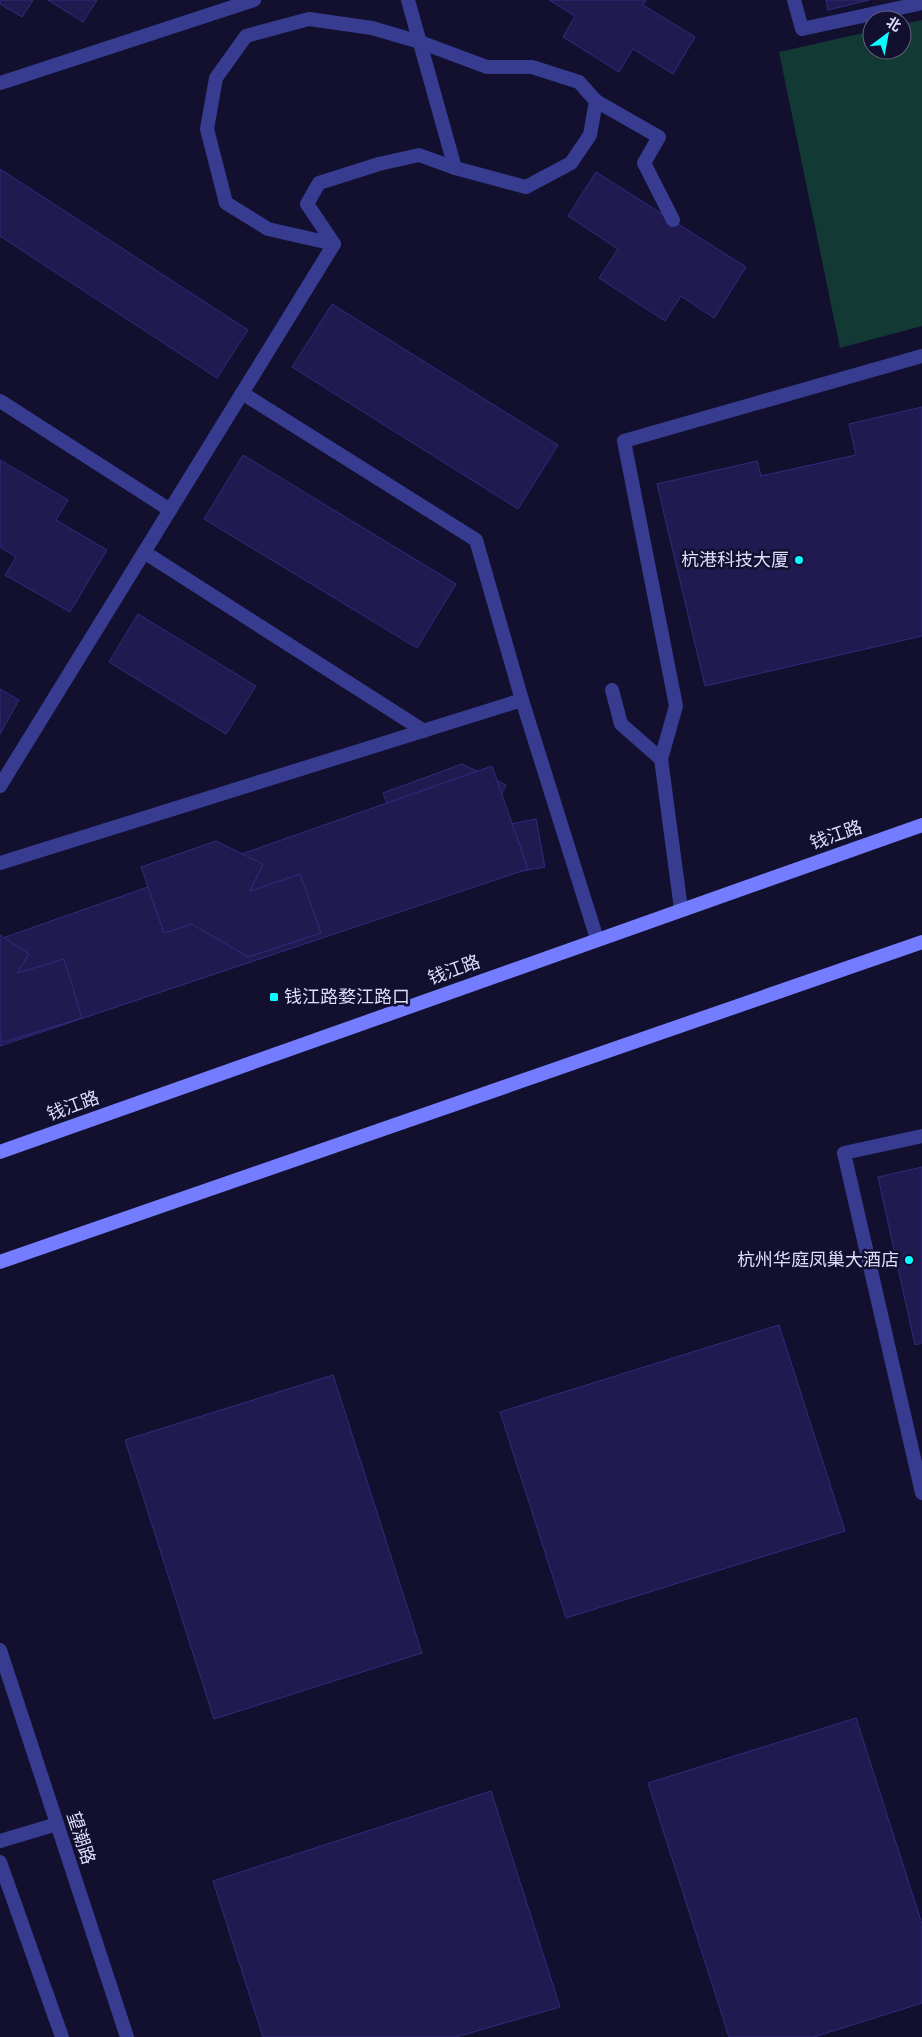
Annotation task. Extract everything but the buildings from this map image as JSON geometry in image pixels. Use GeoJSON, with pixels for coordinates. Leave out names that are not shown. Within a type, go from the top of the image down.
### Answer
{"type":"FeatureCollection","features":[{"type":"Feature","properties":{"kind":"main road","name":"钱江路"},"geometry":{"type":"LineString","coordinates":[[0,1152],[922,825]]}},
{"type":"Feature","properties":{"kind":"main road"},"geometry":{"type":"LineString","coordinates":[[0,1262],[922,942]]}},
{"type":"Feature","properties":{"kind":"street"},"geometry":{"type":"LineString","coordinates":[[0,83],[254,0]]}},
{"type":"Feature","properties":{"kind":"street"},"geometry":{"type":"LineString","coordinates":[[408,0],[456,168]]}},
{"type":"Feature","properties":{"kind":"street"},"geometry":{"type":"LineString","coordinates":[[794,0],[802,29],[922,3]]}},
{"type":"Feature","properties":{"kind":"street"},"geometry":{"type":"LineString","coordinates":[[334,244],[268,229],[226,203],[207,129],[216,78],[246,36],[309,19],[372,28],[420,42],[487,67],[532,67],[579,82],[596,101],[659,136],[644,163],[673,220]]}},
{"type":"Feature","properties":{"kind":"street"},"geometry":{"type":"LineString","coordinates":[[334,244],[307,204],[319,183],[378,164],[419,155],[456,168],[526,187],[571,163],[590,134],[596,101]]}},
{"type":"Feature","properties":{"kind":"street"},"geometry":{"type":"LineString","coordinates":[[0,786],[334,244]]}},
{"type":"Feature","properties":{"kind":"street"},"geometry":{"type":"LineString","coordinates":[[682,909],[661,759],[676,706],[624,441],[922,356]]}},
{"type":"Feature","properties":{"kind":"street"},"geometry":{"type":"LineString","coordinates":[[242,393],[476,540],[522,700],[597,939]]}},
{"type":"Feature","properties":{"kind":"street"},"geometry":{"type":"LineString","coordinates":[[0,401],[170,510]]}},
{"type":"Feature","properties":{"kind":"street"},"geometry":{"type":"LineString","coordinates":[[144,552],[424,731]]}},
{"type":"Feature","properties":{"kind":"street"},"geometry":{"type":"LineString","coordinates":[[612,690],[621,724],[661,759]]}},
{"type":"Feature","properties":{"kind":"street"},"geometry":{"type":"LineString","coordinates":[[0,863],[522,700]]}},
{"type":"Feature","properties":{"kind":"street"},"geometry":{"type":"LineString","coordinates":[[922,1136],[844,1153],[922,1493]]}},
{"type":"Feature","properties":{"kind":"street","name":"望潮路"},"geometry":{"type":"LineString","coordinates":[[0,1650],[126,2037]]}},
{"type":"Feature","properties":{"kind":"street"},"geometry":{"type":"LineString","coordinates":[[0,1841],[57,1824]]}},
{"type":"Feature","properties":{"kind":"street"},"geometry":{"type":"LineString","coordinates":[[0,1862],[62,2037]]}},
{"type":"Feature","properties":{"kind":"green space"},"geometry":{"type":"Polygon","coordinates":[[[922,20],[922,326],[840,348],[779,52],[862,33],[862,60],[912,60],[912,22],[922,20]]]}},
{"type":"Feature","properties":{"kind":"place","name":"杭港科技大厦"},"geometry":{"type":"Point","coordinates":[799,560]}},
{"type":"Feature","properties":{"kind":"place","name":"钱江路婺江路口"},"geometry":{"type":"Point","coordinates":[274,997]}},
{"type":"Feature","properties":{"kind":"place","name":"杭州华庭凤巢大酒店"},"geometry":{"type":"Point","coordinates":[909,1260]}}]}
